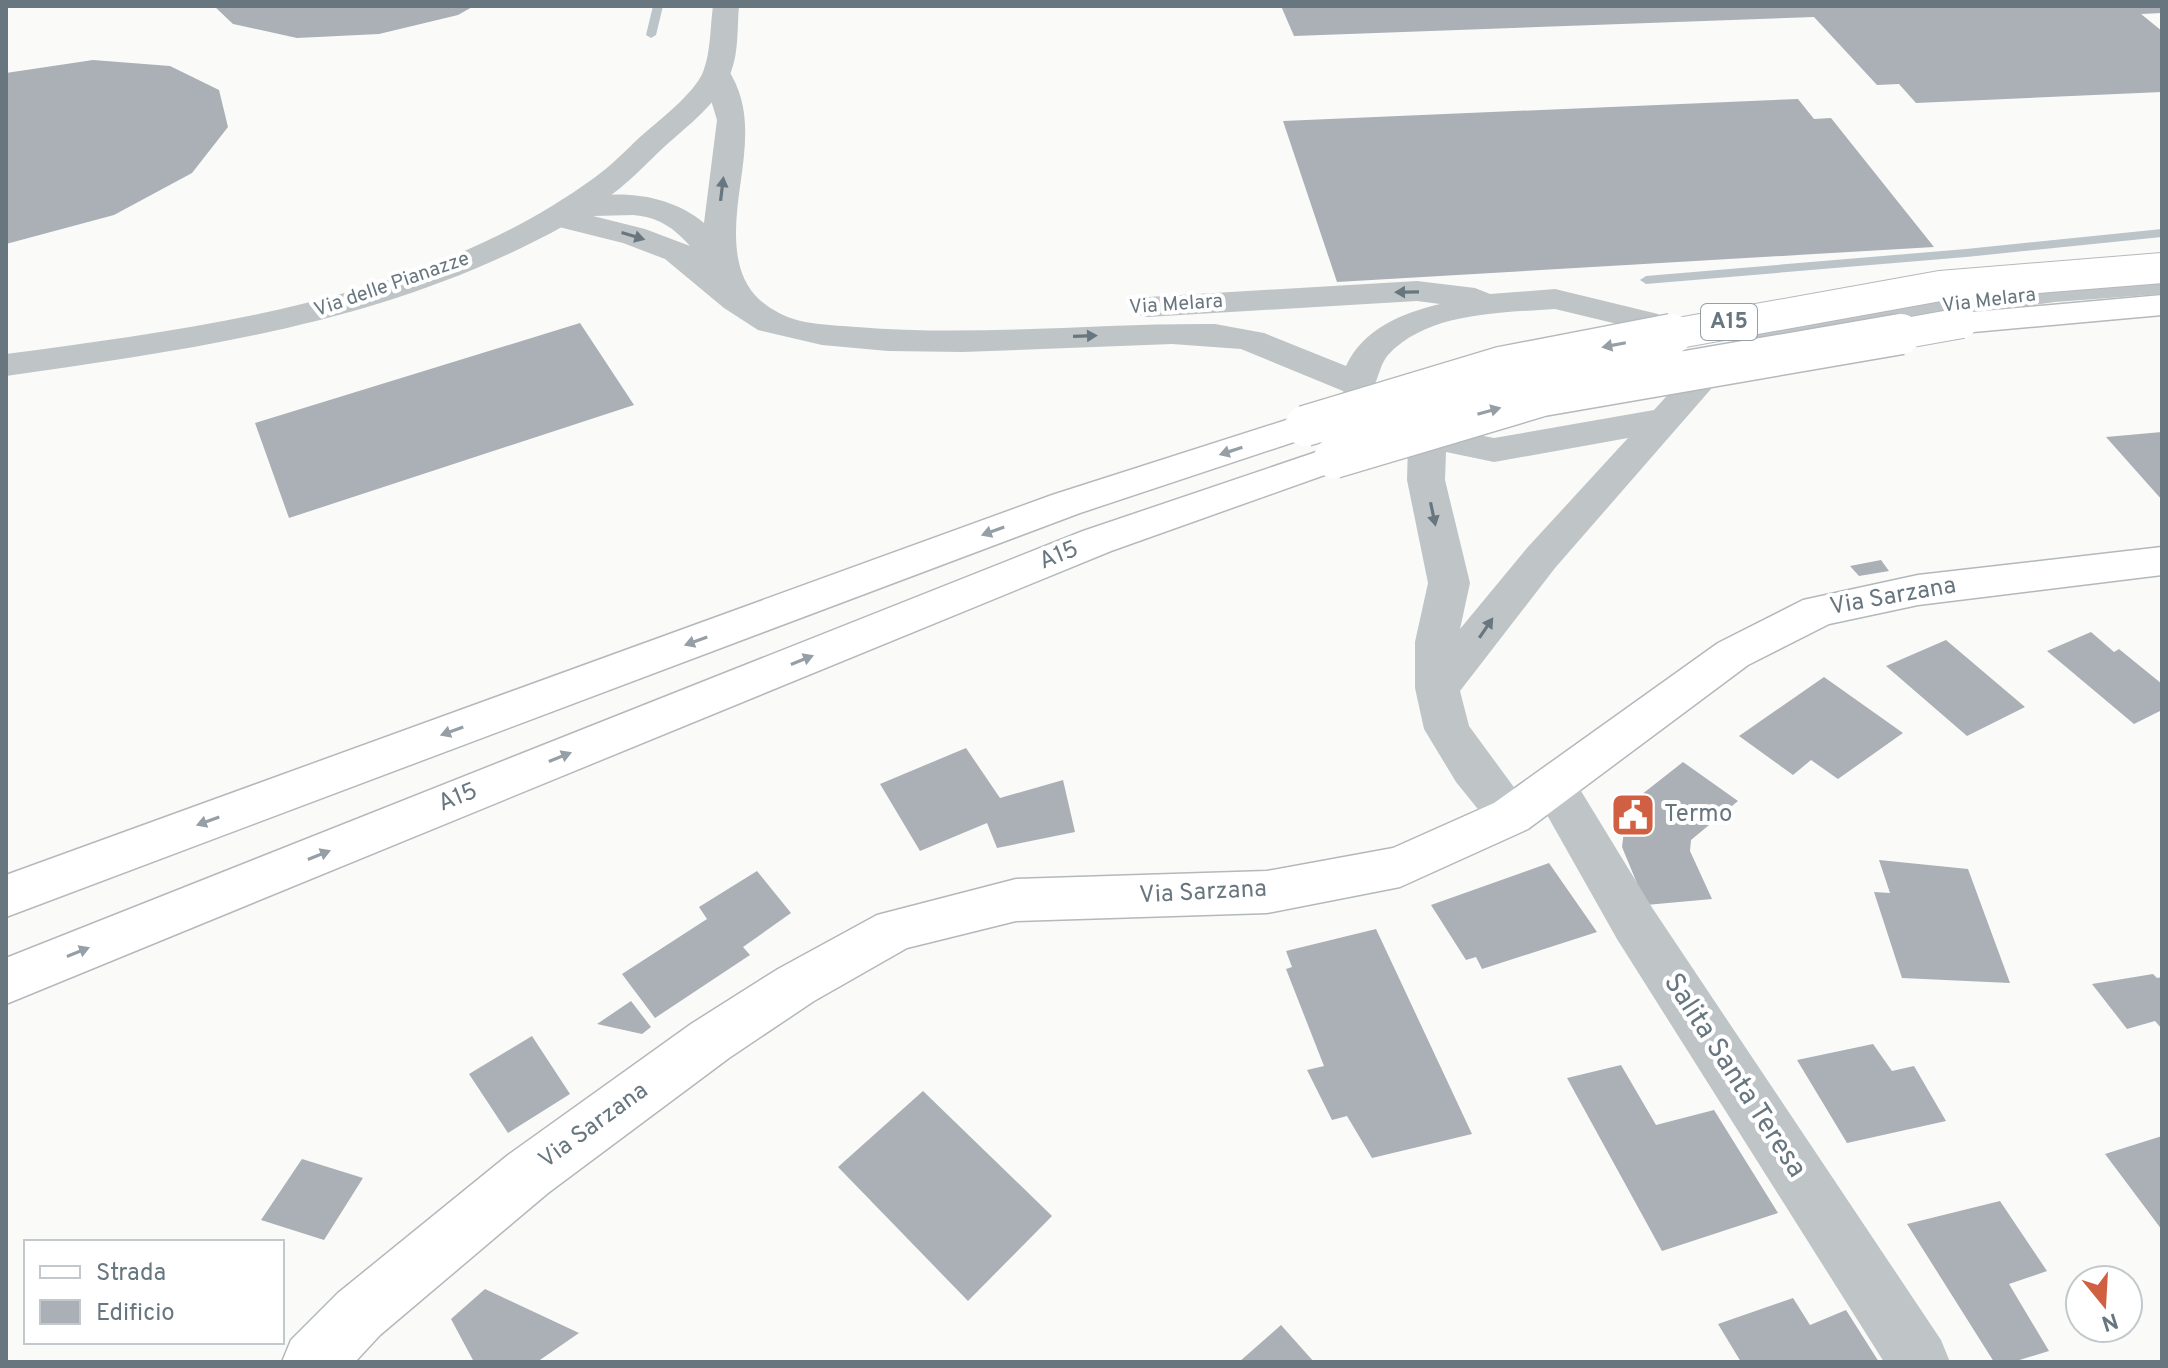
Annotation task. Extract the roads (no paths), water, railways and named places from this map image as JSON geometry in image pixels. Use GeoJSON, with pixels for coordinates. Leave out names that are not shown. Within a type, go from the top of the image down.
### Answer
{"type":"FeatureCollection","features":[{"type":"Feature","properties":{"kind":"main road","name":"A15"},"geometry":{"type":"LineString","coordinates":[[6,896],[1066,504],[1305,426],[1501,367],[1752,318],[1940,286],[2162,268]]}},
{"type":"Feature","properties":{"kind":"main road","name":"A15"},"geometry":{"type":"LineString","coordinates":[[6,981],[1097,541],[1334,458],[1542,396],[1962,323],[2162,305]]}},
{"type":"Feature","properties":{"kind":"main road","name":"Via Sarzana"},"geometry":{"type":"LineString","coordinates":[[313,1362],[359,1314],[528,1174],[710,1041],[796,985],[895,930],[1016,900],[1267,892],[1400,867],[1511,816],[1733,654],[1818,611],[1918,590],[2162,561]]}},
{"type":"Feature","properties":{"kind":"street"},"geometry":{"type":"LineString","coordinates":[[723,266],[718,222],[732,118],[717,74],[726,6]]}},
{"type":"Feature","properties":{"kind":"street","name":"Via delle Pianazze"},"geometry":{"type":"LineString","coordinates":[[6,365],[161,344],[298,316],[400,286],[489,252],[564,212],[643,156],[717,74]]}},
{"type":"Feature","properties":{"kind":"street"},"geometry":{"type":"LineString","coordinates":[[564,212],[616,205],[672,213],[696,230],[723,266],[740,303]]}},
{"type":"Feature","properties":{"kind":"street","name":"Via Melara"},"geometry":{"type":"LineString","coordinates":[[564,212],[677,252],[754,316],[805,334],[966,341],[1162,333],[1219,334],[1303,359],[1357,384]]}},
{"type":"Feature","properties":{"kind":"street","name":"Via Melara"},"geometry":{"type":"LineString","coordinates":[[840,336],[1086,311],[1417,291],[1513,303],[1555,299],[1646,321],[1750,330],[1818,325],[2055,292],[2162,284]]}},
{"type":"Feature","properties":{"kind":"street"},"geometry":{"type":"LineString","coordinates":[[1513,303],[1476,306],[1408,324],[1371,352],[1357,384],[1383,428],[1494,450],[1666,420]]}},
{"type":"Feature","properties":{"kind":"street"},"geometry":{"type":"LineString","coordinates":[[1646,321],[1693,389]]}},
{"type":"Feature","properties":{"kind":"street","name":"Via Melara"},"geometry":{"type":"LineString","coordinates":[[1437,688],[1541,558],[1693,389],[1763,346],[1818,325]]}},
{"type":"Feature","properties":{"kind":"street"},"geometry":{"type":"LineString","coordinates":[[1427,436],[1426,480],[1449,583],[1436,642],[1437,688],[1447,729],[1472,769],[1511,816]]}},
{"type":"Feature","properties":{"kind":"street","name":"Salita Santa Teresa"},"geometry":{"type":"LineString","coordinates":[[1554,786],[1635,924],[1919,1362]]}},
{"type":"Feature","properties":{"kind":"waterway"},"geometry":{"type":"LineString","coordinates":[[651,35],[658,6]]}},
{"type":"Feature","properties":{"kind":"waterway"},"geometry":{"type":"LineString","coordinates":[[1646,280],[2162,233]]}},
{"type":"Feature","properties":{"kind":"place","name":"Termo"},"geometry":{"type":"Point","coordinates":[1633,815]}}]}
